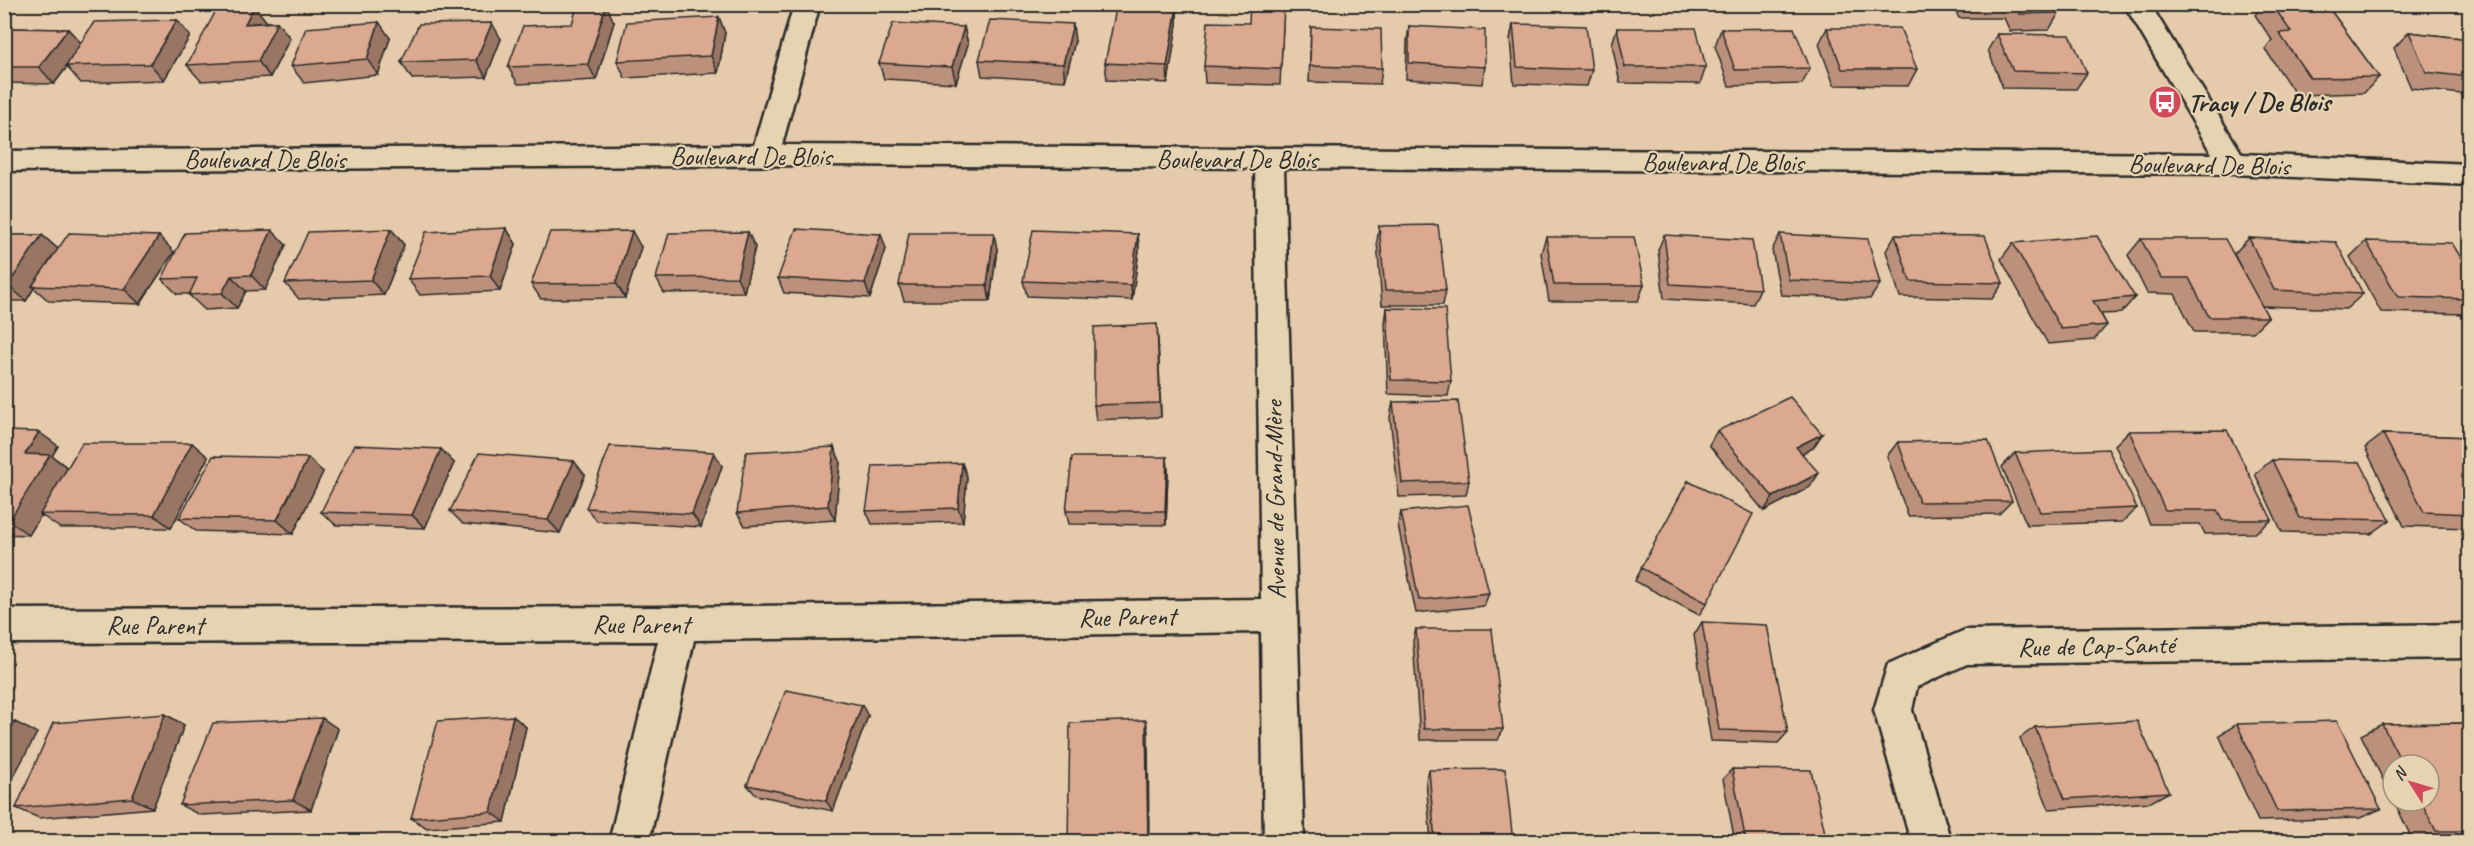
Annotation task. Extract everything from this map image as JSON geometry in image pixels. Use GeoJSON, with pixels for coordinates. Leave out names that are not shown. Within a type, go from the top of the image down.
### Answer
{"type":"FeatureCollection","features":[{"type":"Feature","properties":{"kind":"street"},"geometry":{"type":"LineString","coordinates":[[765,156],[807,4]]}},
{"type":"Feature","properties":{"kind":"street"},"geometry":{"type":"LineString","coordinates":[[2138,4],[2233,164]]}},
{"type":"Feature","properties":{"kind":"street","name":"Boulevard De Blois"},"geometry":{"type":"LineString","coordinates":[[4,161],[765,156],[2233,164],[2469,175]]}},
{"type":"Feature","properties":{"kind":"street","name":"Avenue de Grand-Mère"},"geometry":{"type":"LineString","coordinates":[[1269,159],[1277,615],[1284,842]]}},
{"type":"Feature","properties":{"kind":"street","name":"Rue Parent"},"geometry":{"type":"LineString","coordinates":[[4,626],[680,624],[1277,615]]}},
{"type":"Feature","properties":{"kind":"street"},"geometry":{"type":"LineString","coordinates":[[629,842],[680,624]]}},
{"type":"Feature","properties":{"kind":"street","name":"Rue de Cap-Santé"},"geometry":{"type":"LineString","coordinates":[[1931,842],[1893,710],[1901,676],[1965,648],[2469,641]]}},
{"type":"Feature","properties":{"kind":"building"},"geometry":{"type":"Polygon","coordinates":[[[1117,4],[1177,7],[1167,66],[1105,63],[1117,4]]]}},
{"type":"Feature","properties":{"kind":"building"},"geometry":{"type":"Polygon","coordinates":[[[1250,4],[1284,4],[1281,69],[1204,66],[1208,22],[1249,23],[1250,4]]]}},
{"type":"Feature","properties":{"kind":"building"},"geometry":{"type":"Polygon","coordinates":[[[2015,4],[2054,4],[2059,13],[2020,14],[2015,4]]]}},
{"type":"Feature","properties":{"kind":"building"},"geometry":{"type":"Polygon","coordinates":[[[2272,4],[2326,4],[2379,77],[2310,78],[2279,33],[2291,32],[2272,4]]]}},
{"type":"Feature","properties":{"kind":"building"},"geometry":{"type":"Polygon","coordinates":[[[606,5],[588,64],[508,67],[523,26],[572,24],[577,6],[606,5]]]}},
{"type":"Feature","properties":{"kind":"building"},"geometry":{"type":"Polygon","coordinates":[[[254,6],[245,24],[277,22],[258,61],[187,65],[218,7],[254,6]]]}},
{"type":"Feature","properties":{"kind":"building"},"geometry":{"type":"Polygon","coordinates":[[[719,17],[711,56],[617,61],[627,22],[719,17]]]}},
{"type":"Feature","properties":{"kind":"building"},"geometry":{"type":"Polygon","coordinates":[[[177,20],[150,64],[66,66],[94,22],[177,20]]]}},
{"type":"Feature","properties":{"kind":"building"},"geometry":{"type":"Polygon","coordinates":[[[990,20],[1073,24],[1063,64],[979,60],[990,20]]]}},
{"type":"Feature","properties":{"kind":"building"},"geometry":{"type":"Polygon","coordinates":[[[379,22],[367,59],[291,66],[306,28],[379,22]]]}},
{"type":"Feature","properties":{"kind":"building"},"geometry":{"type":"Polygon","coordinates":[[[492,23],[476,60],[401,62],[419,24],[492,23]]]}},
{"type":"Feature","properties":{"kind":"building"},"geometry":{"type":"Polygon","coordinates":[[[893,23],[964,27],[952,67],[879,63],[893,23]]]}},
{"type":"Feature","properties":{"kind":"building"},"geometry":{"type":"Polygon","coordinates":[[[1513,24],[1586,26],[1592,70],[1517,67],[1513,24]]]}},
{"type":"Feature","properties":{"kind":"building"},"geometry":{"type":"Polygon","coordinates":[[[1409,26],[1485,30],[1485,67],[1409,63],[1409,26]]]}},
{"type":"Feature","properties":{"kind":"building"},"geometry":{"type":"Polygon","coordinates":[[[1311,27],[1381,29],[1382,68],[1310,66],[1311,27]]]}},
{"type":"Feature","properties":{"kind":"building"},"geometry":{"type":"Polygon","coordinates":[[[4,28],[68,29],[39,67],[4,67],[4,28]]]}},
{"type":"Feature","properties":{"kind":"building"},"geometry":{"type":"Polygon","coordinates":[[[1617,28],[1696,28],[1706,67],[1625,67],[1617,28]]]}},
{"type":"Feature","properties":{"kind":"building"},"geometry":{"type":"Polygon","coordinates":[[[1794,28],[1810,68],[1735,70],[1721,29],[1794,28]]]}},
{"type":"Feature","properties":{"kind":"building"},"geometry":{"type":"Polygon","coordinates":[[[1827,28],[1900,28],[1917,69],[1842,69],[1827,28]]]}},
{"type":"Feature","properties":{"kind":"building"},"geometry":{"type":"Polygon","coordinates":[[[2409,32],[2469,39],[2469,77],[2426,72],[2409,32]]]}},
{"type":"Feature","properties":{"kind":"building"},"geometry":{"type":"Polygon","coordinates":[[[1997,34],[2070,35],[2087,73],[2013,71],[1997,34]]]}},
{"type":"Feature","properties":{"kind":"building"},"geometry":{"type":"Polygon","coordinates":[[[1438,225],[1446,290],[1385,290],[1379,226],[1438,225]]]}},
{"type":"Feature","properties":{"kind":"building"},"geometry":{"type":"Polygon","coordinates":[[[506,228],[490,276],[408,279],[426,232],[506,228]]]}},
{"type":"Feature","properties":{"kind":"building"},"geometry":{"type":"Polygon","coordinates":[[[391,229],[371,280],[285,283],[308,232],[391,229]]]}},
{"type":"Feature","properties":{"kind":"building"},"geometry":{"type":"Polygon","coordinates":[[[796,229],[881,234],[865,283],[778,278],[796,229]]]}},
{"type":"Feature","properties":{"kind":"building"},"geometry":{"type":"Polygon","coordinates":[[[272,230],[251,275],[231,276],[222,293],[189,295],[197,278],[162,279],[185,233],[272,230]]]}},
{"type":"Feature","properties":{"kind":"building"},"geometry":{"type":"Polygon","coordinates":[[[1033,230],[1138,234],[1131,285],[1023,281],[1033,230]]]}},
{"type":"Feature","properties":{"kind":"building"},"geometry":{"type":"Polygon","coordinates":[[[632,231],[616,283],[531,284],[550,232],[632,231]]]}},
{"type":"Feature","properties":{"kind":"building"},"geometry":{"type":"Polygon","coordinates":[[[748,232],[737,277],[656,278],[669,233],[748,232]]]}},
{"type":"Feature","properties":{"kind":"building"},"geometry":{"type":"Polygon","coordinates":[[[69,233],[159,236],[124,289],[32,286],[69,233]]]}},
{"type":"Feature","properties":{"kind":"building"},"geometry":{"type":"Polygon","coordinates":[[[909,233],[994,233],[987,285],[899,285],[909,233]]]}},
{"type":"Feature","properties":{"kind":"building"},"geometry":{"type":"Polygon","coordinates":[[[1780,234],[1868,239],[1880,284],[1789,280],[1780,234]]]}},
{"type":"Feature","properties":{"kind":"building"},"geometry":{"type":"Polygon","coordinates":[[[4,235],[42,235],[8,285],[4,285],[4,235]]]}},
{"type":"Feature","properties":{"kind":"building"},"geometry":{"type":"Polygon","coordinates":[[[1664,235],[1752,240],[1760,289],[1670,284],[1664,235]]]}},
{"type":"Feature","properties":{"kind":"building"},"geometry":{"type":"Polygon","coordinates":[[[1895,235],[1985,236],[2003,283],[1910,281],[1895,235]]]}},
{"type":"Feature","properties":{"kind":"building"},"geometry":{"type":"Polygon","coordinates":[[[2097,236],[2135,297],[2093,301],[2107,325],[2061,329],[2013,243],[2097,236]]]}},
{"type":"Feature","properties":{"kind":"building"},"geometry":{"type":"Polygon","coordinates":[[[1546,237],[1634,237],[1644,285],[1554,285],[1546,237]]]}},
{"type":"Feature","properties":{"kind":"building"},"geometry":{"type":"Polygon","coordinates":[[[2249,238],[2336,242],[2363,294],[2274,290],[2249,238]]]}},
{"type":"Feature","properties":{"kind":"building"},"geometry":{"type":"Polygon","coordinates":[[[2141,239],[2225,239],[2268,317],[2209,317],[2189,278],[2161,278],[2141,239]]]}},
{"type":"Feature","properties":{"kind":"building"},"geometry":{"type":"Polygon","coordinates":[[[2366,241],[2452,243],[2469,271],[2469,299],[2398,297],[2366,241]]]}},
{"type":"Feature","properties":{"kind":"building"},"geometry":{"type":"Polygon","coordinates":[[[1387,308],[1445,309],[1451,381],[1391,380],[1387,308]]]}},
{"type":"Feature","properties":{"kind":"building"},"geometry":{"type":"Polygon","coordinates":[[[1157,324],[1160,403],[1094,405],[1094,327],[1157,324]]]}},
{"type":"Feature","properties":{"kind":"building"},"geometry":{"type":"Polygon","coordinates":[[[1790,397],[1822,434],[1796,447],[1819,473],[1773,497],[1717,431],[1790,397]]]}},
{"type":"Feature","properties":{"kind":"building"},"geometry":{"type":"Polygon","coordinates":[[[1458,401],[1469,481],[1402,483],[1393,402],[1458,401]]]}},
{"type":"Feature","properties":{"kind":"building"},"geometry":{"type":"Polygon","coordinates":[[[2227,430],[2272,520],[2222,520],[2217,510],[2165,510],[2129,431],[2227,430]]]}},
{"type":"Feature","properties":{"kind":"building"},"geometry":{"type":"Polygon","coordinates":[[[4,431],[39,432],[25,454],[50,455],[9,521],[4,521],[4,431]]]}},
{"type":"Feature","properties":{"kind":"building"},"geometry":{"type":"Polygon","coordinates":[[[2383,434],[2469,437],[2469,514],[2424,512],[2383,434]]]}},
{"type":"Feature","properties":{"kind":"building"},"geometry":{"type":"Polygon","coordinates":[[[1988,440],[2012,501],[1919,502],[1898,442],[1988,440]]]}},
{"type":"Feature","properties":{"kind":"building"},"geometry":{"type":"Polygon","coordinates":[[[82,443],[192,443],[154,515],[40,514],[82,443]]]}},
{"type":"Feature","properties":{"kind":"building"},"geometry":{"type":"Polygon","coordinates":[[[354,445],[441,449],[412,515],[321,512],[354,445]]]}},
{"type":"Feature","properties":{"kind":"building"},"geometry":{"type":"Polygon","coordinates":[[[610,446],[714,452],[692,514],[586,508],[610,446]]]}},
{"type":"Feature","properties":{"kind":"building"},"geometry":{"type":"Polygon","coordinates":[[[834,447],[828,506],[737,513],[746,452],[834,447]]]}},
{"type":"Feature","properties":{"kind":"building"},"geometry":{"type":"Polygon","coordinates":[[[2108,449],[2137,508],[2040,512],[2015,453],[2108,449]]]}},
{"type":"Feature","properties":{"kind":"building"},"geometry":{"type":"Polygon","coordinates":[[[479,453],[574,461],[548,520],[450,511],[479,453]]]}},
{"type":"Feature","properties":{"kind":"building"},"geometry":{"type":"Polygon","coordinates":[[[213,456],[308,458],[277,520],[179,518],[213,456]]]}},
{"type":"Feature","properties":{"kind":"building"},"geometry":{"type":"Polygon","coordinates":[[[1072,457],[1167,457],[1165,511],[1066,511],[1072,457]]]}},
{"type":"Feature","properties":{"kind":"building"},"geometry":{"type":"Polygon","coordinates":[[[2272,460],[2360,462],[2390,520],[2300,518],[2272,460]]]}},
{"type":"Feature","properties":{"kind":"building"},"geometry":{"type":"Polygon","coordinates":[[[962,463],[958,508],[866,511],[873,466],[962,463]]]}},
{"type":"Feature","properties":{"kind":"building"},"geometry":{"type":"Polygon","coordinates":[[[1688,481],[1753,514],[1707,603],[1641,568],[1688,481]]]}},
{"type":"Feature","properties":{"kind":"building"},"geometry":{"type":"Polygon","coordinates":[[[1468,505],[1489,593],[1419,600],[1401,512],[1468,505]]]}},
{"type":"Feature","properties":{"kind":"building"},"geometry":{"type":"Polygon","coordinates":[[[1702,622],[1767,625],[1788,732],[1719,730],[1702,622]]]}},
{"type":"Feature","properties":{"kind":"building"},"geometry":{"type":"Polygon","coordinates":[[[1416,629],[1492,629],[1503,729],[1424,729],[1416,629]]]}},
{"type":"Feature","properties":{"kind":"building"},"geometry":{"type":"Polygon","coordinates":[[[786,690],[862,705],[826,801],[747,785],[786,690]]]}},
{"type":"Feature","properties":{"kind":"building"},"geometry":{"type":"Polygon","coordinates":[[[165,714],[132,798],[16,808],[53,723],[165,714]]]}},
{"type":"Feature","properties":{"kind":"building"},"geometry":{"type":"Polygon","coordinates":[[[513,716],[491,812],[411,818],[438,721],[513,716]]]}},
{"type":"Feature","properties":{"kind":"building"},"geometry":{"type":"Polygon","coordinates":[[[322,718],[293,800],[180,805],[213,723],[322,718]]]}},
{"type":"Feature","properties":{"kind":"building"},"geometry":{"type":"Polygon","coordinates":[[[1146,720],[1148,842],[1068,842],[1070,723],[1146,720]]]}},
{"type":"Feature","properties":{"kind":"building"},"geometry":{"type":"Polygon","coordinates":[[[2137,721],[2169,792],[2065,799],[2035,727],[2137,721]]]}},
{"type":"Feature","properties":{"kind":"building"},"geometry":{"type":"Polygon","coordinates":[[[2337,721],[2381,809],[2277,811],[2237,724],[2337,721]]]}},
{"type":"Feature","properties":{"kind":"building"},"geometry":{"type":"Polygon","coordinates":[[[4,722],[15,722],[4,742],[4,722]]]}},
{"type":"Feature","properties":{"kind":"building"},"geometry":{"type":"Polygon","coordinates":[[[2469,723],[2469,814],[2464,814],[2469,831],[2436,831],[2427,813],[2441,813],[2441,753],[2397,753],[2382,724],[2469,723]]]}},
{"type":"Feature","properties":{"kind":"building"},"geometry":{"type":"Polygon","coordinates":[[[1505,769],[1513,842],[1435,842],[1429,770],[1505,769]]]}},
{"type":"Feature","properties":{"kind":"building"},"geometry":{"type":"Polygon","coordinates":[[[1732,769],[1811,770],[1827,842],[1746,842],[1732,769]]]}},
{"type":"Feature","properties":{"kind":"place","name":"Tracy / De Blois"},"geometry":{"type":"Point","coordinates":[2165,102]}}]}
